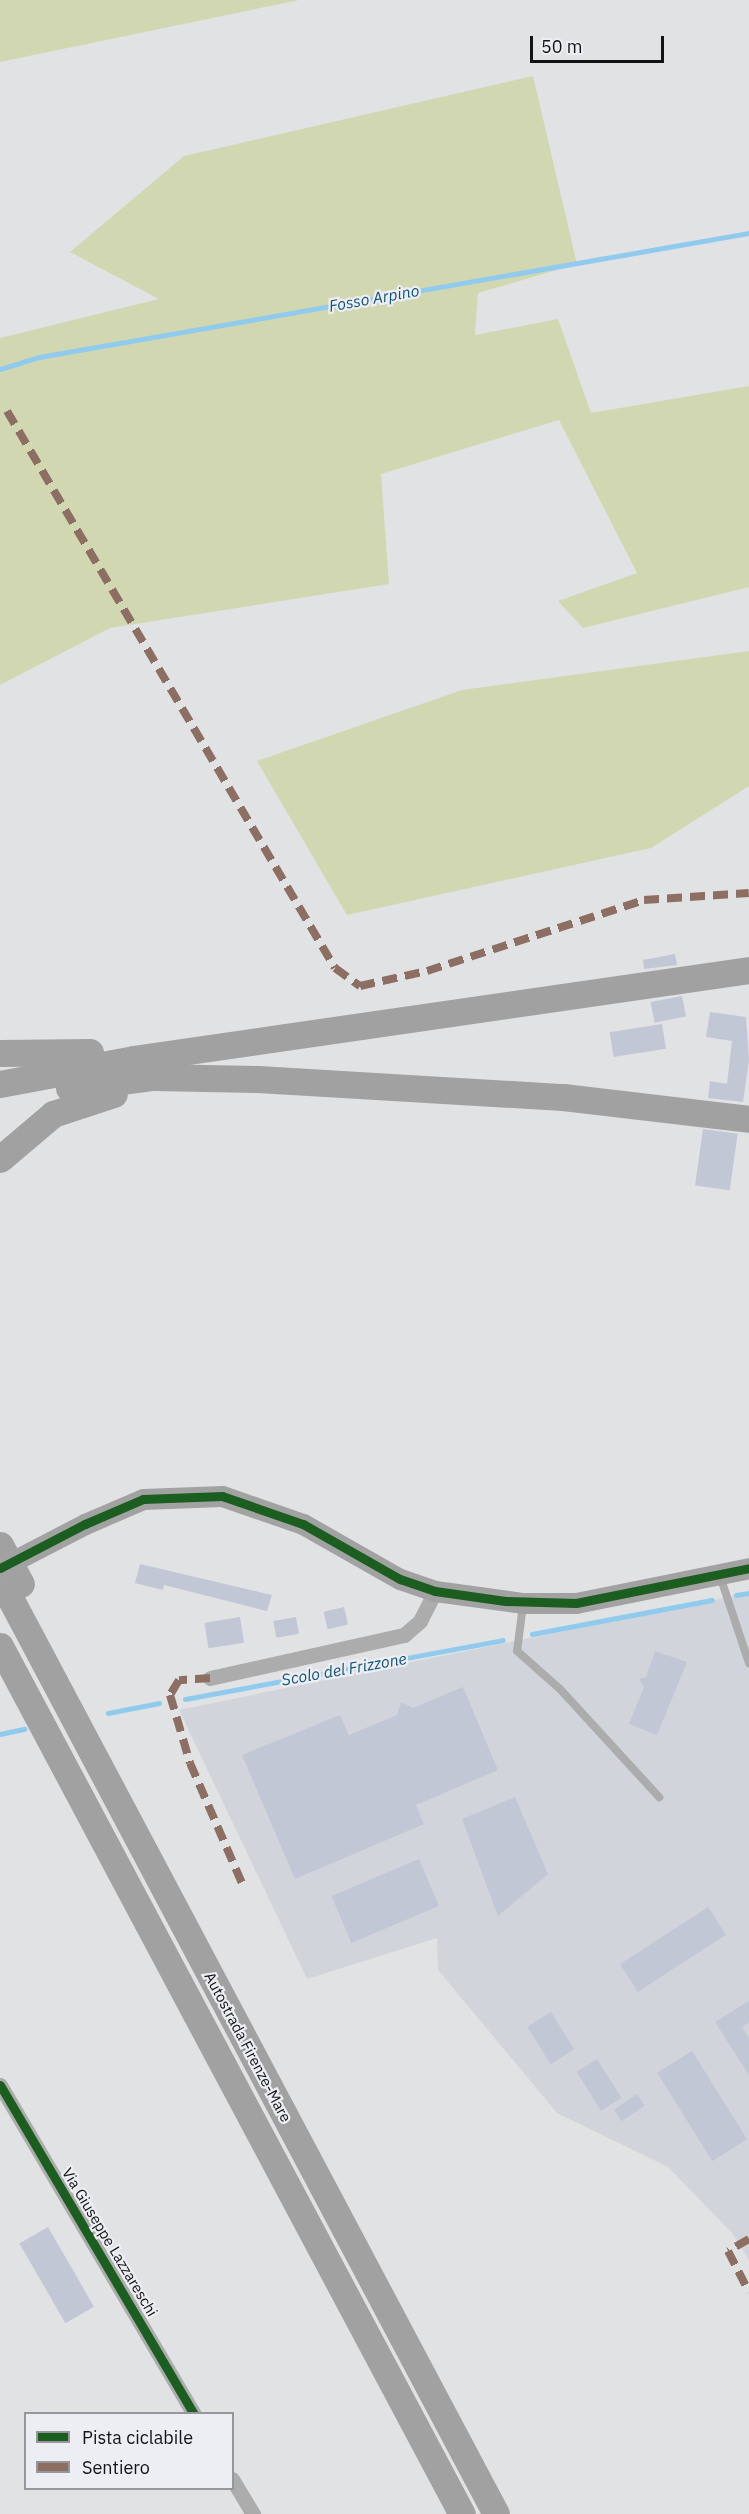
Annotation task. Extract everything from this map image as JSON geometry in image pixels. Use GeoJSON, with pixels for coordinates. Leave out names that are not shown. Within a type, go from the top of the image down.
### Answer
{"type":"FeatureCollection","features":[{"type":"Feature","properties":{"kind":"highway"},"geometry":{"type":"LineString","coordinates":[[0,1084],[133,1059],[749,970]]}},
{"type":"Feature","properties":{"kind":"highway"},"geometry":{"type":"LineString","coordinates":[[0,1053],[36,1055],[289,1038]]}},
{"type":"Feature","properties":{"kind":"highway"},"geometry":{"type":"LineString","coordinates":[[0,1099],[153,1077],[258,1079],[563,1097],[749,1119]]}},
{"type":"Feature","properties":{"kind":"highway"},"geometry":{"type":"LineString","coordinates":[[0,1159],[53,1114],[125,1091],[258,1079]]}},
{"type":"Feature","properties":{"kind":"highway"},"geometry":{"type":"LineString","coordinates":[[0,1545],[65,1666],[194,1945]]}},
{"type":"Feature","properties":{"kind":"highway","name":"Autostrada Firenze-Mare"},"geometry":{"type":"LineString","coordinates":[[0,1579],[496,2514]]}},
{"type":"Feature","properties":{"kind":"highway","name":"Autostrada Firenze-Mare"},"geometry":{"type":"LineString","coordinates":[[0,1646],[462,2514]]}},
{"type":"Feature","properties":{"kind":"street"},"geometry":{"type":"LineString","coordinates":[[0,1568],[85,1524],[143,1499],[222,1496],[303,1524],[400,1579],[435,1591],[523,1603],[576,1603],[749,1568]]}},
{"type":"Feature","properties":{"kind":"street"},"geometry":{"type":"LineString","coordinates":[[210,1678],[404,1635],[420,1621],[435,1591]]}},
{"type":"Feature","properties":{"kind":"street","name":"Via Giuseppe Lazzareschi"},"geometry":{"type":"LineString","coordinates":[[0,2085],[193,2412]]}},
{"type":"Feature","properties":{"kind":"street"},"geometry":{"type":"LineString","coordinates":[[234,2482],[253,2514]]}},
{"type":"Feature","properties":{"kind":"lane"},"geometry":{"type":"LineString","coordinates":[[719,1574],[749,1663]]}},
{"type":"Feature","properties":{"kind":"lane"},"geometry":{"type":"LineString","coordinates":[[523,1603],[517,1650],[560,1689],[659,1797]]}},
{"type":"Feature","properties":{"kind":"shaded area"},"geometry":{"type":"Polygon","coordinates":[[[749,1593],[749,2260],[733,2234],[668,2167],[557,2113],[438,1970],[437,1938],[307,1979],[179,1710],[749,1593]]]}},
{"type":"Feature","properties":{"kind":"green space"},"geometry":{"type":"Polygon","coordinates":[[[0,0],[299,0],[0,62],[0,0]]]}},
{"type":"Feature","properties":{"kind":"green space"},"geometry":{"type":"Polygon","coordinates":[[[533,76],[577,264],[478,293],[475,335],[558,319],[591,413],[749,386],[749,587],[583,628],[558,601],[637,573],[559,420],[381,474],[389,584],[110,628],[0,685],[0,338],[159,299],[70,252],[184,156],[533,76]]]}},
{"type":"Feature","properties":{"kind":"green space"},"geometry":{"type":"Polygon","coordinates":[[[749,651],[749,786],[651,848],[347,915],[257,761],[462,690],[749,651]]]}},
{"type":"Feature","properties":{"kind":"building"},"geometry":{"type":"Polygon","coordinates":[[[675,954],[677,965],[644,969],[643,960],[675,954]]]}},
{"type":"Feature","properties":{"kind":"building"},"geometry":{"type":"Polygon","coordinates":[[[682,996],[686,1017],[655,1023],[651,1002],[682,996]]]}},
{"type":"Feature","properties":{"kind":"building"},"geometry":{"type":"Polygon","coordinates":[[[710,1012],[746,1017],[749,1060],[743,1102],[708,1098],[710,1081],[727,1084],[732,1041],[706,1037],[710,1012]]]}},
{"type":"Feature","properties":{"kind":"building"},"geometry":{"type":"Polygon","coordinates":[[[662,1024],[666,1049],[614,1057],[610,1032],[662,1024]]]}},
{"type":"Feature","properties":{"kind":"building"},"geometry":{"type":"Polygon","coordinates":[[[703,1129],[738,1134],[730,1190],[695,1185],[703,1129]]]}},
{"type":"Feature","properties":{"kind":"building"},"geometry":{"type":"Polygon","coordinates":[[[140,1564],[272,1595],[267,1611],[164,1585],[163,1590],[135,1583],[140,1564]]]}},
{"type":"Feature","properties":{"kind":"building"},"geometry":{"type":"Polygon","coordinates":[[[344,1607],[348,1625],[328,1629],[324,1612],[344,1607]]]}},
{"type":"Feature","properties":{"kind":"building"},"geometry":{"type":"Polygon","coordinates":[[[240,1617],[244,1643],[209,1648],[204,1623],[240,1617]]]}},
{"type":"Feature","properties":{"kind":"building"},"geometry":{"type":"Polygon","coordinates":[[[296,1617],[299,1634],[276,1638],[273,1621],[296,1617]]]}},
{"type":"Feature","properties":{"kind":"building"},"geometry":{"type":"Polygon","coordinates":[[[655,1651],[687,1662],[657,1735],[629,1724],[644,1687],[639,1679],[646,1677],[655,1651]]]}},
{"type":"Feature","properties":{"kind":"building"},"geometry":{"type":"Polygon","coordinates":[[[463,1687],[498,1770],[416,1805],[424,1824],[295,1879],[242,1755],[340,1715],[349,1735],[397,1715],[401,1702],[413,1708],[463,1687]]]}},
{"type":"Feature","properties":{"kind":"building"},"geometry":{"type":"Polygon","coordinates":[[[515,1797],[548,1874],[498,1916],[462,1819],[515,1797]]]}},
{"type":"Feature","properties":{"kind":"building"},"geometry":{"type":"Polygon","coordinates":[[[419,1859],[439,1906],[351,1943],[332,1896],[419,1859]]]}},
{"type":"Feature","properties":{"kind":"building"},"geometry":{"type":"Polygon","coordinates":[[[708,1907],[726,1935],[638,1992],[620,1964],[708,1907]]]}},
{"type":"Feature","properties":{"kind":"building"},"geometry":{"type":"Polygon","coordinates":[[[749,2001],[749,2022],[742,2027],[749,2038],[749,2075],[715,2022],[749,2001]]]}},
{"type":"Feature","properties":{"kind":"building"},"geometry":{"type":"Polygon","coordinates":[[[551,2012],[574,2049],[551,2064],[527,2027],[551,2012]]]}},
{"type":"Feature","properties":{"kind":"building"},"geometry":{"type":"Polygon","coordinates":[[[692,2051],[747,2139],[712,2161],[657,2073],[692,2051]]]}},
{"type":"Feature","properties":{"kind":"building"},"geometry":{"type":"Polygon","coordinates":[[[597,2059],[621,2098],[601,2111],[577,2072],[597,2059]]]}},
{"type":"Feature","properties":{"kind":"building"},"geometry":{"type":"Polygon","coordinates":[[[637,2094],[645,2106],[622,2121],[614,2110],[637,2094]]]}},
{"type":"Feature","properties":{"kind":"building"},"geometry":{"type":"Polygon","coordinates":[[[48,2227],[94,2307],[65,2323],[19,2244],[48,2227]]]}},
{"type":"Feature","properties":{"kind":"waterway","name":"Fosso Arpino"},"geometry":{"type":"LineString","coordinates":[[0,369],[39,357],[749,233]]}},
{"type":"Feature","properties":{"kind":"waterway","name":"Scolo del Frizzone"},"geometry":{"type":"LineString","coordinates":[[736,1595],[749,1593]]}},
{"type":"Feature","properties":{"kind":"waterway","name":"Scolo del Frizzone"},"geometry":{"type":"LineString","coordinates":[[532,1634],[712,1600]]}},
{"type":"Feature","properties":{"kind":"waterway","name":"Scolo del Frizzone"},"geometry":{"type":"LineString","coordinates":[[185,1699],[503,1640]]}},
{"type":"Feature","properties":{"kind":"waterway"},"geometry":{"type":"LineString","coordinates":[[108,1713],[159,1703]]}},
{"type":"Feature","properties":{"kind":"waterway","name":"Scolo del Frizzone"},"geometry":{"type":"LineString","coordinates":[[0,1734],[24,1729]]}},
{"type":"Feature","properties":{"kind":"marked path"},"geometry":{"type":"LineString","coordinates":[[7,411],[335,968],[360,986],[427,971],[644,900],[749,893]]}},
{"type":"Feature","properties":{"kind":"marked path"},"geometry":{"type":"LineString","coordinates":[[210,1678],[179,1680],[170,1695],[190,1763],[244,1888]]}},
{"type":"Feature","properties":{"kind":"marked path"},"geometry":{"type":"LineString","coordinates":[[749,2239],[728,2251],[749,2292]]}},
{"type":"Feature","properties":{"kind":"cycle path"},"geometry":{"type":"LineString","coordinates":[[0,1568],[85,1524],[143,1499],[222,1496],[303,1524],[400,1579],[435,1591],[505,1601],[576,1603],[749,1568]]}},
{"type":"Feature","properties":{"kind":"cycle path"},"geometry":{"type":"LineString","coordinates":[[0,2085],[193,2412]]}}]}
